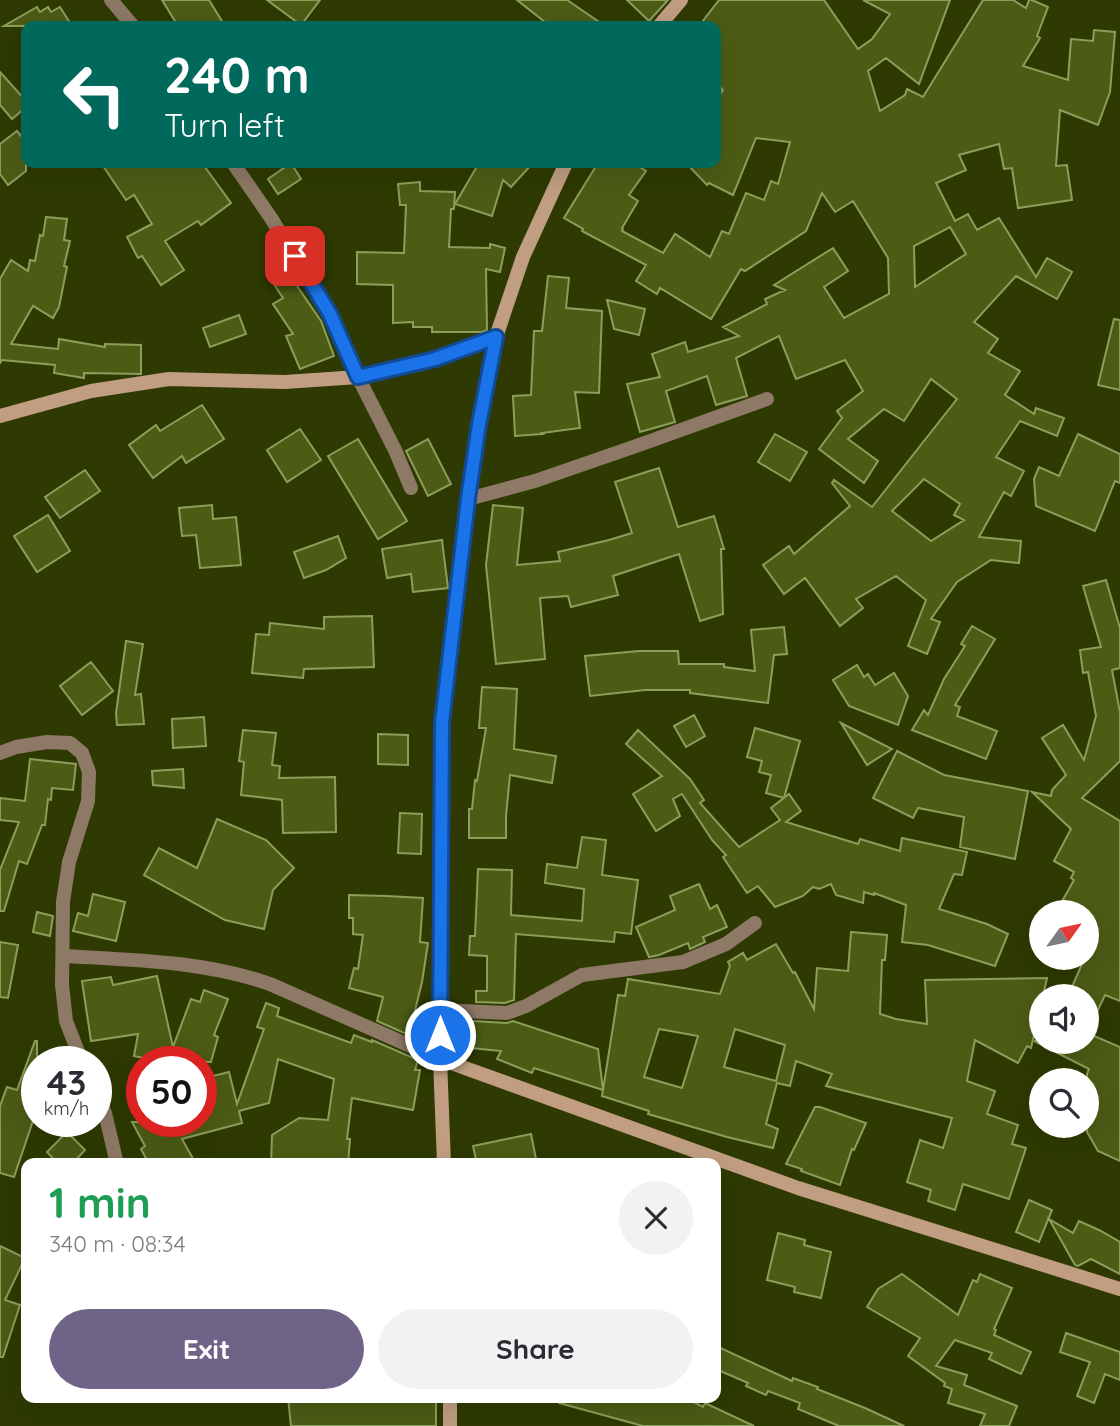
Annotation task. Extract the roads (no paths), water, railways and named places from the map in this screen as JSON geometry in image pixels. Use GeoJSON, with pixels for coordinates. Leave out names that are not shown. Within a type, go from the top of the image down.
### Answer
{"type":"FeatureCollection","features":[{"type":"Feature","properties":{"kind":"street"},"geometry":{"type":"LineString","coordinates":[[111,0],[128,21]]}},
{"type":"Feature","properties":{"kind":"street"},"geometry":{"type":"LineString","coordinates":[[663,21],[681,0]]}},
{"type":"Feature","properties":{"kind":"street"},"geometry":{"type":"LineString","coordinates":[[236,168],[271,218],[330,314],[411,488]]}},
{"type":"Feature","properties":{"kind":"street"},"geometry":{"type":"LineString","coordinates":[[444,1158],[440,1059],[442,722],[468,499],[496,337],[523,257],[564,168]]}},
{"type":"Feature","properties":{"kind":"street"},"geometry":{"type":"LineString","coordinates":[[0,416],[91,391],[169,379],[285,382],[358,377],[435,359],[496,337]]}},
{"type":"Feature","properties":{"kind":"street"},"geometry":{"type":"LineString","coordinates":[[468,499],[536,481],[767,399]]}},
{"type":"Feature","properties":{"kind":"street"},"geometry":{"type":"LineString","coordinates":[[0,753],[16,747],[47,742],[70,743],[82,752],[89,772],[88,801],[69,862],[63,902],[62,985],[66,1021],[76,1046]]}},
{"type":"Feature","properties":{"kind":"street"},"geometry":{"type":"LineString","coordinates":[[440,1010],[507,1013],[526,1006],[582,975],[683,962],[726,944],[755,923]]}},
{"type":"Feature","properties":{"kind":"street"},"geometry":{"type":"LineString","coordinates":[[64,956],[182,964],[251,977],[440,1059],[715,1158]]}},
{"type":"Feature","properties":{"kind":"street"},"geometry":{"type":"LineString","coordinates":[[111,1137],[116,1158]]}},
{"type":"Feature","properties":{"kind":"street"},"geometry":{"type":"LineString","coordinates":[[721,1160],[798,1188],[1120,1289]]}},
{"type":"Feature","properties":{"kind":"street"},"geometry":{"type":"LineString","coordinates":[[450,1403],[450,1426]]}}]}
